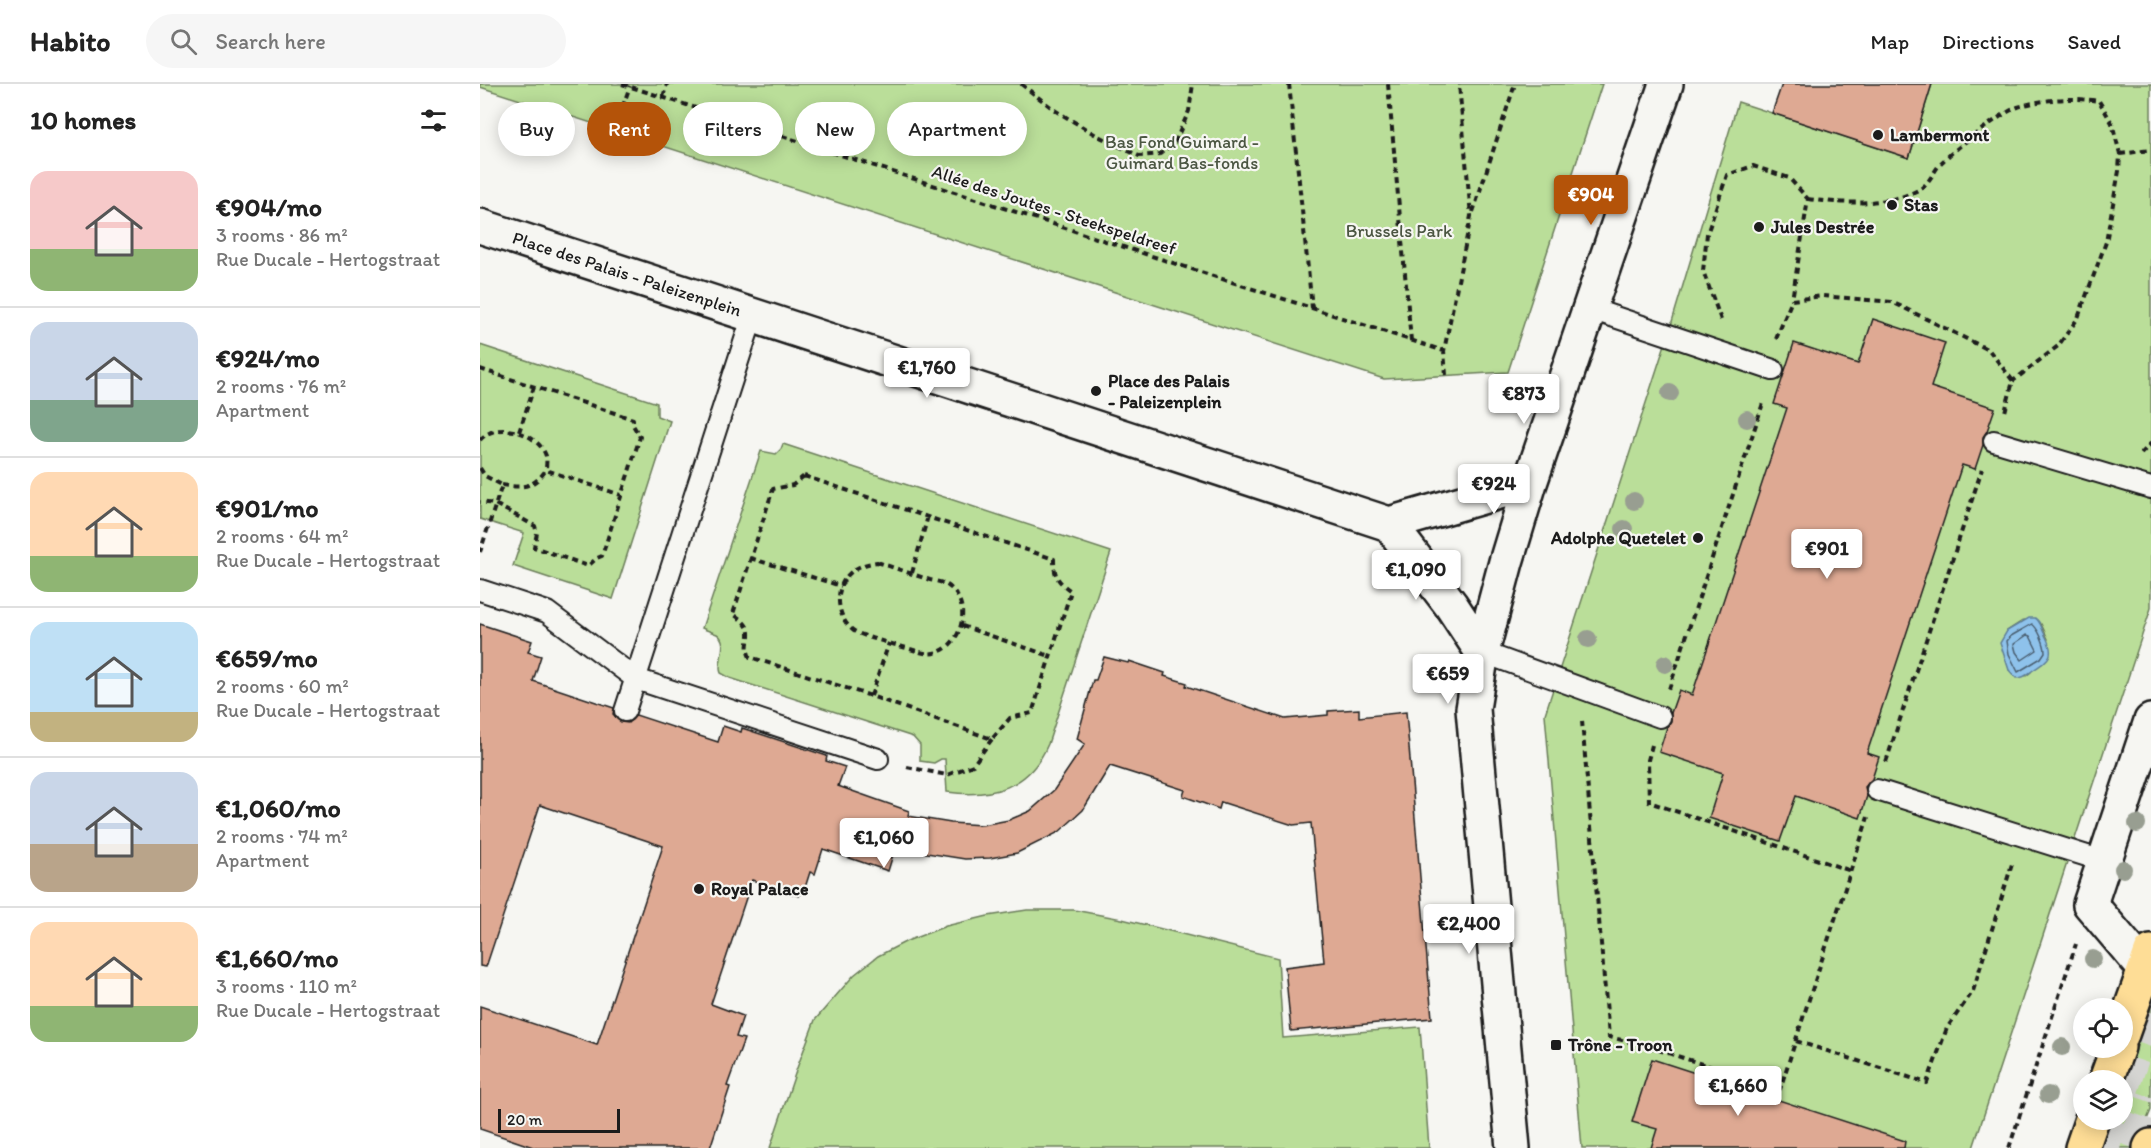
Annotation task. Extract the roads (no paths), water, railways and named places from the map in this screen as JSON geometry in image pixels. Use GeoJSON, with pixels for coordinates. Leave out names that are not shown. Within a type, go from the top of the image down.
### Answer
{"type":"FeatureCollection","features":[{"type":"Feature","properties":{"kind":"main road"},"geometry":{"type":"LineString","coordinates":[[1513,1148],[1473,716],[1482,652],[1530,483],[1666,84]]}},
{"type":"Feature","properties":{"kind":"main road","name":"Place des Palais - Paleizenplein"},"geometry":{"type":"LineString","coordinates":[[480,226],[1389,524]]}},
{"type":"Feature","properties":{"kind":"main road"},"geometry":{"type":"LineString","coordinates":[[1482,652],[1451,605],[1389,524],[1530,483]]}},
{"type":"Feature","properties":{"kind":"main road"},"geometry":{"type":"LineString","coordinates":[[2133,1003],[2148,961],[2090,904],[2151,721]]}},
{"type":"Feature","properties":{"kind":"main road"},"geometry":{"type":"LineString","coordinates":[[2082,1148],[2088,1130]]}},
{"type":"Feature","properties":{"kind":"lane"},"geometry":{"type":"LineString","coordinates":[[1591,309],[1773,370]]}},
{"type":"Feature","properties":{"kind":"lane"},"geometry":{"type":"LineString","coordinates":[[625,711],[753,315]]}},
{"type":"Feature","properties":{"kind":"lane"},"geometry":{"type":"LineString","coordinates":[[1994,441],[2151,488]]}},
{"type":"Feature","properties":{"kind":"lane"},"geometry":{"type":"LineString","coordinates":[[480,590],[547,612],[636,679],[878,759]]}},
{"type":"Feature","properties":{"kind":"lane"},"geometry":{"type":"LineString","coordinates":[[1482,652],[1660,717]]}},
{"type":"Feature","properties":{"kind":"lane"},"geometry":{"type":"LineString","coordinates":[[1877,790],[2103,861]]}},
{"type":"Feature","properties":{"kind":"water"},"geometry":{"type":"Polygon","coordinates":[[[2029,618],[2035,618],[2040,623],[2050,646],[2050,655],[2044,663],[2026,675],[2016,678],[2009,670],[2000,643],[2007,631],[2029,618]]]}},
{"type":"Feature","properties":{"kind":"tunnel"},"geometry":{"type":"LineString","coordinates":[[2128,1070],[2151,1003]]}},
{"type":"Feature","properties":{"kind":"tunnel"},"geometry":{"type":"LineString","coordinates":[[2133,1148],[2151,1097]]}},
{"type":"Feature","properties":{"kind":"tunnel"},"geometry":{"type":"LineString","coordinates":[[2103,1148],[2109,1130]]}},
{"type":"Feature","properties":{"kind":"place","name":"Lambermont"},"geometry":{"type":"Point","coordinates":[1878,135]}},
{"type":"Feature","properties":{"kind":"place","name":"Stas"},"geometry":{"type":"Point","coordinates":[1892,205]}},
{"type":"Feature","properties":{"kind":"place","name":"Jules Destrée"},"geometry":{"type":"Point","coordinates":[1759,227]}},
{"type":"Feature","properties":{"kind":"place","name":"Place des Palais - Paleizenplein"},"geometry":{"type":"Point","coordinates":[1096,391]}},
{"type":"Feature","properties":{"kind":"place","name":"Adolphe Quetelet"},"geometry":{"type":"Point","coordinates":[1698,538]}},
{"type":"Feature","properties":{"kind":"place","name":"Royal Palace"},"geometry":{"type":"Point","coordinates":[699,889]}},
{"type":"Feature","properties":{"kind":"place","name":"Trône - Troon"},"geometry":{"type":"Point","coordinates":[1556,1045]}},
{"type":"Feature","properties":{"kind":"park label","name":"Bas Fond Guimard - Guimard Bas-fonds"},"geometry":{"type":"Point","coordinates":[1182,152]}},
{"type":"Feature","properties":{"kind":"park label","name":"Brussels Park"},"geometry":{"type":"Point","coordinates":[1399,231]}}]}
